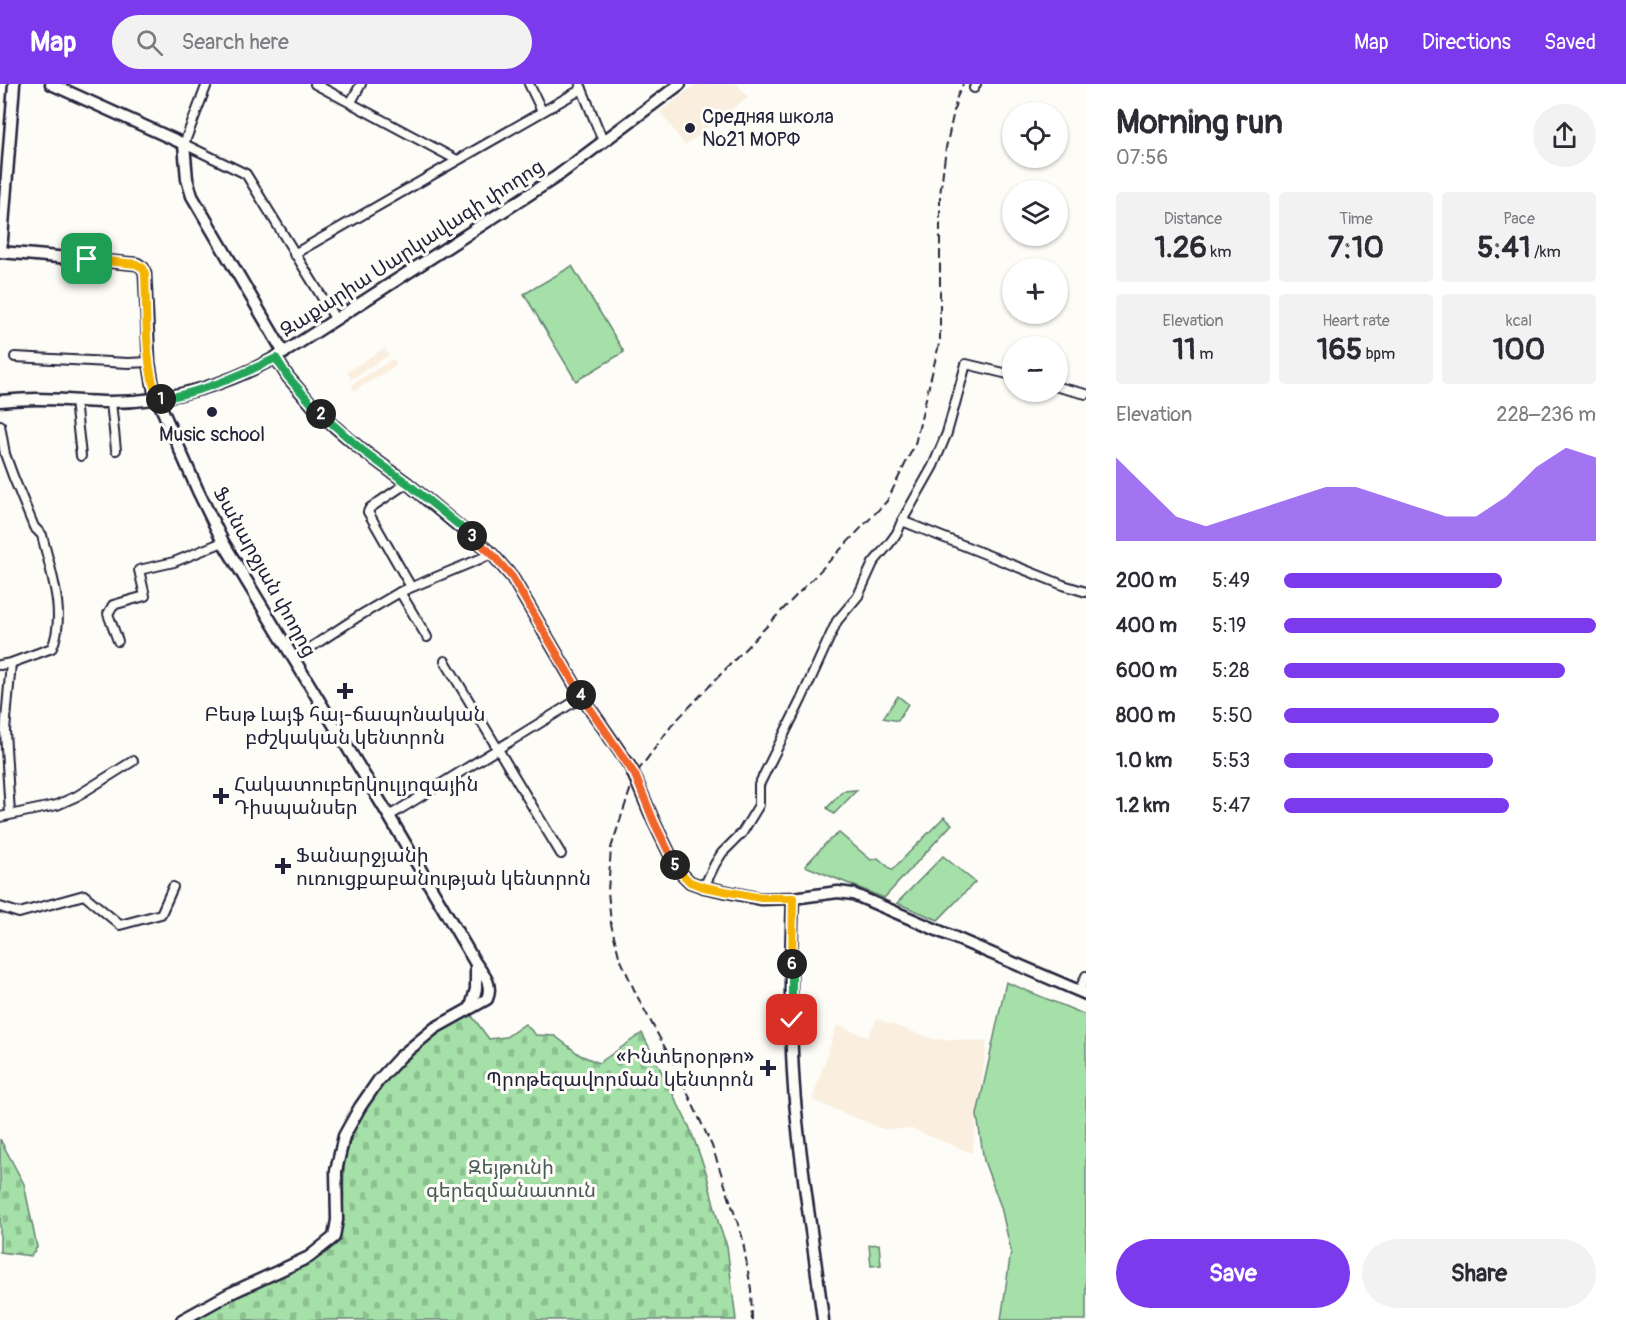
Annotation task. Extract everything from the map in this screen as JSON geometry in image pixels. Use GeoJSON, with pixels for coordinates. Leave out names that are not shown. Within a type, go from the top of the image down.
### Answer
{"type":"FeatureCollection","features":[{"type":"Feature","properties":{"kind":"street"},"geometry":{"type":"LineString","coordinates":[[1,252],[14,84]]}},
{"type":"Feature","properties":{"kind":"street"},"geometry":{"type":"LineString","coordinates":[[51,84],[246,174],[336,320]]}},
{"type":"Feature","properties":{"kind":"street"},"geometry":{"type":"LineString","coordinates":[[207,84],[184,144],[187,179],[192,196],[280,355],[288,377],[321,415],[492,554],[512,577],[582,697],[635,775],[654,822],[677,869],[690,882],[704,887],[761,898],[793,898],[838,892],[853,894],[1083,993],[1086,976]]}},
{"type":"Feature","properties":{"kind":"street"},"geometry":{"type":"LineString","coordinates":[[315,84],[457,160]]}},
{"type":"Feature","properties":{"kind":"street"},"geometry":{"type":"LineString","coordinates":[[351,102],[361,84]]}},
{"type":"Feature","properties":{"kind":"street"},"geometry":{"type":"LineString","coordinates":[[529,84],[542,111]]}},
{"type":"Feature","properties":{"kind":"street","name":"Զաքարիա Սարկավագի փողոց"},"geometry":{"type":"LineString","coordinates":[[0,400],[111,402],[158,399],[187,393],[235,378],[280,355],[336,320],[556,177],[680,84]]}},
{"type":"Feature","properties":{"kind":"street"},"geometry":{"type":"LineString","coordinates":[[294,254],[542,111],[581,86],[603,141]]}},
{"type":"Feature","properties":{"kind":"street","name":"Ֆանարջյան փողոց"},"geometry":{"type":"LineString","coordinates":[[1,252],[136,264],[143,268],[149,362],[154,391],[198,491],[223,542],[489,984],[490,991],[487,999],[435,1028],[400,1057],[378,1081],[360,1107],[344,1136],[336,1171],[337,1220],[334,1237],[309,1257],[229,1294],[182,1320]]}},
{"type":"Feature","properties":{"kind":"street"},"geometry":{"type":"LineString","coordinates":[[15,357],[149,362]]}},
{"type":"Feature","properties":{"kind":"street"},"geometry":{"type":"LineString","coordinates":[[704,887],[722,853],[742,833],[759,805],[759,785],[837,621],[858,596],[873,563],[890,544],[933,466],[947,433],[966,363],[1002,372]]}},
{"type":"Feature","properties":{"kind":"street"},"geometry":{"type":"LineString","coordinates":[[1068,390],[1086,394]]}},
{"type":"Feature","properties":{"kind":"street"},"geometry":{"type":"LineString","coordinates":[[75,401],[81,456]]}},
{"type":"Feature","properties":{"kind":"street"},"geometry":{"type":"LineString","coordinates":[[111,402],[116,450]]}},
{"type":"Feature","properties":{"kind":"street"},"geometry":{"type":"LineString","coordinates":[[0,425],[5,454],[13,476],[34,527],[42,535],[57,601],[58,618],[52,648],[0,665]]}},
{"type":"Feature","properties":{"kind":"street"},"geometry":{"type":"LineString","coordinates":[[407,483],[369,508],[368,512],[411,587]]}},
{"type":"Feature","properties":{"kind":"street"},"geometry":{"type":"LineString","coordinates":[[902,521],[1063,585],[1086,591]]}},
{"type":"Feature","properties":{"kind":"street"},"geometry":{"type":"LineString","coordinates":[[118,641],[108,614],[112,605],[145,596],[139,570],[174,562],[223,542]]}},
{"type":"Feature","properties":{"kind":"street"},"geometry":{"type":"LineString","coordinates":[[293,659],[400,592],[492,554]]}},
{"type":"Feature","properties":{"kind":"street"},"geometry":{"type":"LineString","coordinates":[[400,592],[427,637]]}},
{"type":"Feature","properties":{"kind":"street"},"geometry":{"type":"LineString","coordinates":[[445,661],[561,854]]}},
{"type":"Feature","properties":{"kind":"street"},"geometry":{"type":"LineString","coordinates":[[10,814],[5,730],[11,663]]}},
{"type":"Feature","properties":{"kind":"street"},"geometry":{"type":"LineString","coordinates":[[389,816],[582,697]]}},
{"type":"Feature","properties":{"kind":"street"},"geometry":{"type":"LineString","coordinates":[[0,817],[57,805],[134,761]]}},
{"type":"Feature","properties":{"kind":"street"},"geometry":{"type":"LineString","coordinates":[[0,907],[19,913],[84,895],[120,925],[161,914],[172,887]]}},
{"type":"Feature","properties":{"kind":"street"},"geometry":{"type":"LineString","coordinates":[[793,898],[792,1064],[797,1122],[823,1320]]}},
{"type":"Feature","properties":{"kind":"shaded area","name":"Средняя школа №21 МОРФ"},"geometry":{"type":"Polygon","coordinates":[[[696,84],[737,84],[748,97],[685,145],[660,112],[696,84]]]}},
{"type":"Feature","properties":{"kind":"shaded area"},"geometry":{"type":"Polygon","coordinates":[[[384,348],[389,355],[351,379],[347,372],[384,348]]]}},
{"type":"Feature","properties":{"kind":"shaded area"},"geometry":{"type":"Polygon","coordinates":[[[393,359],[397,365],[354,391],[351,385],[393,359]]]}},
{"type":"Feature","properties":{"kind":"shaded area"},"geometry":{"type":"Polygon","coordinates":[[[877,1019],[933,1039],[987,1041],[972,1153],[912,1129],[883,1129],[812,1100],[837,1025],[868,1037],[877,1019]]]}},
{"type":"Feature","properties":{"kind":"green space"},"geometry":{"type":"Polygon","coordinates":[[[572,266],[624,352],[576,381],[524,294],[572,266]]]}},
{"type":"Feature","properties":{"kind":"green space"},"geometry":{"type":"Polygon","coordinates":[[[898,696],[908,704],[898,721],[883,718],[898,696]]]}},
{"type":"Feature","properties":{"kind":"green space"},"geometry":{"type":"Polygon","coordinates":[[[857,790],[834,814],[827,808],[843,791],[857,790]]]}},
{"type":"Feature","properties":{"kind":"green space"},"geometry":{"type":"Polygon","coordinates":[[[944,817],[952,824],[884,898],[805,866],[827,842],[839,833],[871,860],[878,858],[892,870],[944,817]]]}},
{"type":"Feature","properties":{"kind":"green space"},"geometry":{"type":"Polygon","coordinates":[[[943,856],[975,882],[938,920],[897,903],[943,856]]]}},
{"type":"Feature","properties":{"kind":"green space"},"geometry":{"type":"Polygon","coordinates":[[[1006,982],[1086,1015],[1086,1320],[1001,1320],[1011,1251],[1001,1207],[984,1161],[977,1115],[1006,982]]]}},
{"type":"Feature","properties":{"kind":"green space","name":"Զեյթունի գերեզմանատուն"},"geometry":{"type":"Polygon","coordinates":[[[469,1012],[489,1039],[506,1037],[525,1024],[536,1035],[555,1036],[580,1055],[599,1063],[642,1033],[689,1126],[706,1172],[719,1225],[727,1246],[736,1320],[194,1320],[222,1303],[322,1256],[340,1241],[344,1161],[360,1114],[400,1064],[441,1030],[469,1012]]]}},
{"type":"Feature","properties":{"kind":"green space"},"geometry":{"type":"Polygon","coordinates":[[[0,1139],[24,1184],[37,1247],[31,1256],[0,1252],[0,1139]]]}},
{"type":"Feature","properties":{"kind":"green space"},"geometry":{"type":"Polygon","coordinates":[[[879,1244],[881,1265],[871,1266],[869,1245],[879,1244]]]}},
{"type":"Feature","properties":{"kind":"railway"},"geometry":{"type":"LineString","coordinates":[[752,1320],[751,1289],[742,1236],[712,1146],[677,1070],[637,996],[619,956],[611,924],[608,891],[611,848],[635,775],[672,725],[887,501],[915,444],[940,340],[940,195],[946,148],[957,97],[963,84]]}},
{"type":"Feature","properties":{"kind":"place","name":"Средняя школа №21 МОРФ"},"geometry":{"type":"Point","coordinates":[690,128]}},
{"type":"Feature","properties":{"kind":"place","name":"Music school"},"geometry":{"type":"Point","coordinates":[212,412]}},
{"type":"Feature","properties":{"kind":"place","name":"Բեսթ Լայֆ հայ-ճապոնական բժշկական կենտրոն"},"geometry":{"type":"Point","coordinates":[345,691]}},
{"type":"Feature","properties":{"kind":"place","name":"Հակատուբերկուլյոզային Դիսպանսեր"},"geometry":{"type":"Point","coordinates":[221,796]}},
{"type":"Feature","properties":{"kind":"place","name":"Ֆանարջյանի ուռուցքաբանության կենտրոն"},"geometry":{"type":"Point","coordinates":[283,866]}},
{"type":"Feature","properties":{"kind":"place","name":"«Ինտերօրթո» Պրոթեզավորման կենտրոն"},"geometry":{"type":"Point","coordinates":[768,1068]}},
{"type":"Feature","properties":{"kind":"route"},"geometry":{"type":"LineString","coordinates":[[87,259],[136,264],[143,268],[149,362],[154,391],[158,399],[187,393],[235,378],[276,358],[288,377],[321,415],[492,554],[512,577],[582,697],[631,768],[677,869],[690,882],[704,887],[761,898],[793,898],[792,1020]]}}]}
